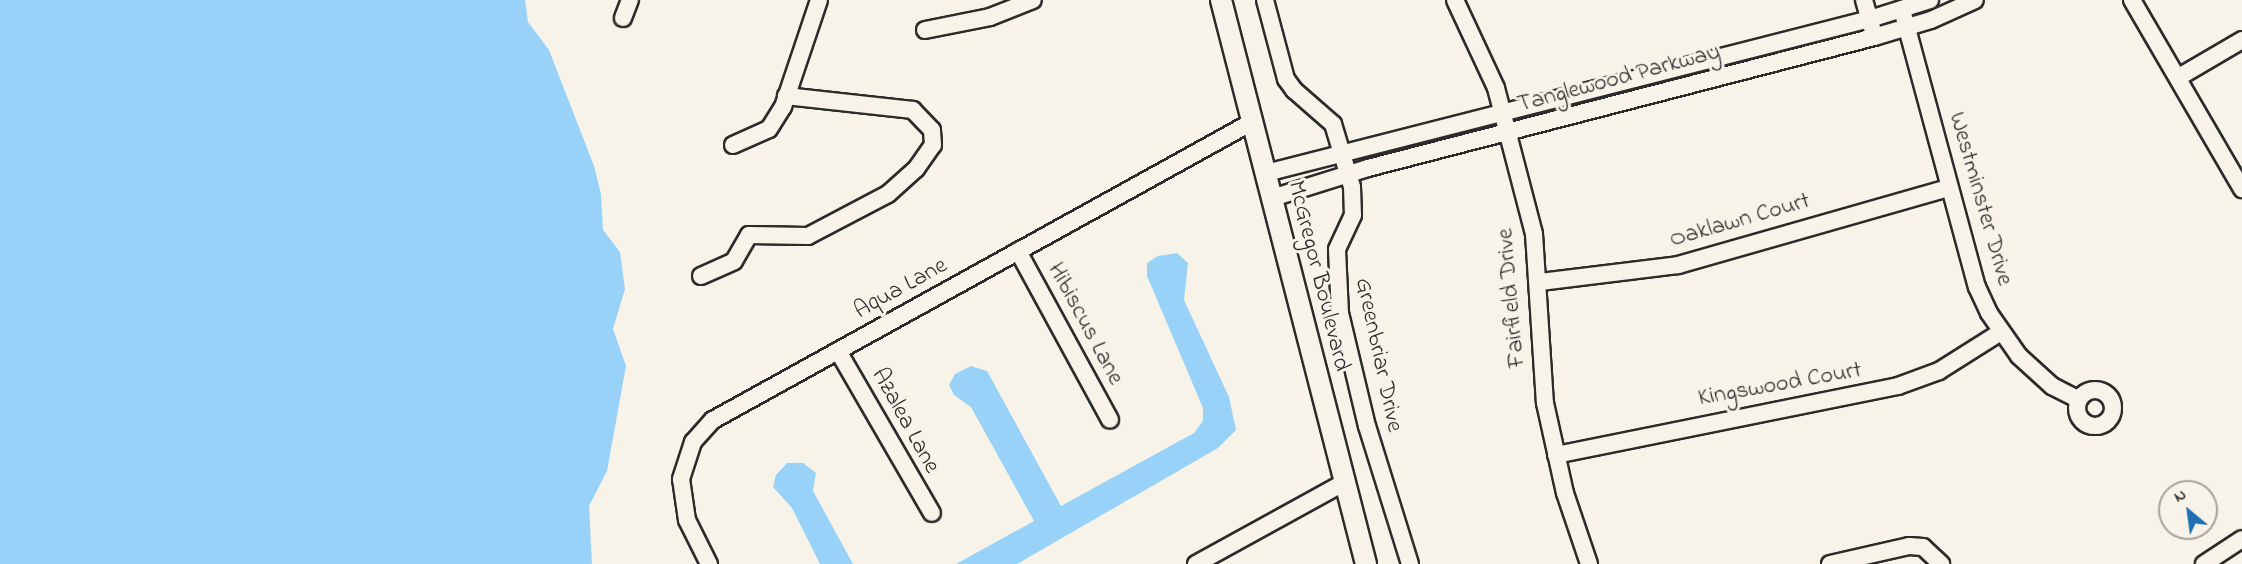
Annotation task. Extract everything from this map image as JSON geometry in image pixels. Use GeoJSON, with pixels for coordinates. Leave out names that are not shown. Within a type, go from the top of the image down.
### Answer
{"type":"FeatureCollection","features":[{"type":"Feature","properties":{"kind":"main road","name":"McGregor Boulevard"},"geometry":{"type":"LineString","coordinates":[[1221,0],[1366,564]]}},
{"type":"Feature","properties":{"kind":"street"},"geometry":{"type":"LineString","coordinates":[[623,18],[630,0]]}},
{"type":"Feature","properties":{"kind":"street"},"geometry":{"type":"LineString","coordinates":[[733,144],[769,129],[786,96],[819,0]]}},
{"type":"Feature","properties":{"kind":"street"},"geometry":{"type":"LineString","coordinates":[[925,30],[990,17],[1033,0]]}},
{"type":"Feature","properties":{"kind":"street","name":"Greenbriar Drive"},"geometry":{"type":"LineString","coordinates":[[1265,0],[1286,79],[1303,99],[1325,113],[1339,137],[1348,174],[1353,215],[1337,250],[1340,313],[1367,426],[1410,564]]}},
{"type":"Feature","properties":{"kind":"street","name":"Fairfield Drive"},"geometry":{"type":"LineString","coordinates":[[1455,0],[1504,113],[1534,234],[1540,282],[1545,403],[1556,454],[1589,564]]}},
{"type":"Feature","properties":{"kind":"street"},"geometry":{"type":"LineString","coordinates":[[1864,0],[1874,37]]}},
{"type":"Feature","properties":{"kind":"street","name":"Tanglewood Parkway"},"geometry":{"type":"LineString","coordinates":[[1266,173],[1870,20],[1930,0]]}},
{"type":"Feature","properties":{"kind":"street","name":"Tanglewood Parkway"},"geometry":{"type":"LineString","coordinates":[[1272,198],[1348,174],[1874,37],[1908,27],[1975,0]]}},
{"type":"Feature","properties":{"kind":"street"},"geometry":{"type":"LineString","coordinates":[[2132,0],[2179,76],[2242,189]]}},
{"type":"Feature","properties":{"kind":"street","name":"Westminster Drive"},"geometry":{"type":"LineString","coordinates":[[1902,10],[1977,287],[2001,332],[2040,378],[2079,400]]}},
{"type":"Feature","properties":{"kind":"street"},"geometry":{"type":"LineString","coordinates":[[2179,76],[2242,40]]}},
{"type":"Feature","properties":{"kind":"street"},"geometry":{"type":"LineString","coordinates":[[701,276],[734,261],[749,235],[807,236],[888,194],[904,181],[928,153],[932,130],[913,110],[786,96]]}},
{"type":"Feature","properties":{"kind":"street","name":"Aqua Lane"},"geometry":{"type":"LineString","coordinates":[[709,564],[687,520],[681,492],[683,466],[693,442],[713,420],[1252,122]]}},
{"type":"Feature","properties":{"kind":"street","name":"Oaklawn Court"},"geometry":{"type":"LineString","coordinates":[[1540,282],[1678,265],[1949,188]]}},
{"type":"Feature","properties":{"kind":"street","name":"Hibiscus Lane"},"geometry":{"type":"LineString","coordinates":[[1018,251],[1110,420]]}},
{"type":"Feature","properties":{"kind":"street","name":"Kingswood Court"},"geometry":{"type":"LineString","coordinates":[[1556,454],[1899,386],[1963,358],[2001,332]]}},
{"type":"Feature","properties":{"kind":"street","name":"Azalea Lane"},"geometry":{"type":"LineString","coordinates":[[838,351],[932,513]]}},
{"type":"Feature","properties":{"kind":"street"},"geometry":{"type":"LineString","coordinates":[[1197,564],[1345,482]]}},
{"type":"Feature","properties":{"kind":"street"},"geometry":{"type":"LineString","coordinates":[[2204,564],[2242,539]]}},
{"type":"Feature","properties":{"kind":"street"},"geometry":{"type":"LineString","coordinates":[[1830,564],[1909,546],[1923,547],[1941,564]]}},
{"type":"Feature","properties":{"kind":"water"},"geometry":{"type":"Polygon","coordinates":[[[0,0],[525,0],[528,22],[549,50],[594,166],[601,194],[603,230],[620,252],[625,289],[613,329],[626,366],[607,471],[589,506],[592,564],[0,564],[0,0]]]}},
{"type":"Feature","properties":{"kind":"water"},"geometry":{"type":"Polygon","coordinates":[[[1177,253],[1188,263],[1184,300],[1229,397],[1236,430],[1218,448],[1017,564],[956,564],[1034,521],[971,407],[954,395],[949,385],[955,374],[971,366],[987,371],[1061,506],[1194,433],[1203,421],[1203,408],[1147,276],[1147,263],[1158,256],[1177,253]]]}},
{"type":"Feature","properties":{"kind":"water"},"geometry":{"type":"Polygon","coordinates":[[[787,463],[803,463],[816,473],[813,491],[853,564],[820,564],[792,508],[773,487],[776,475],[787,463]]]}}]}
